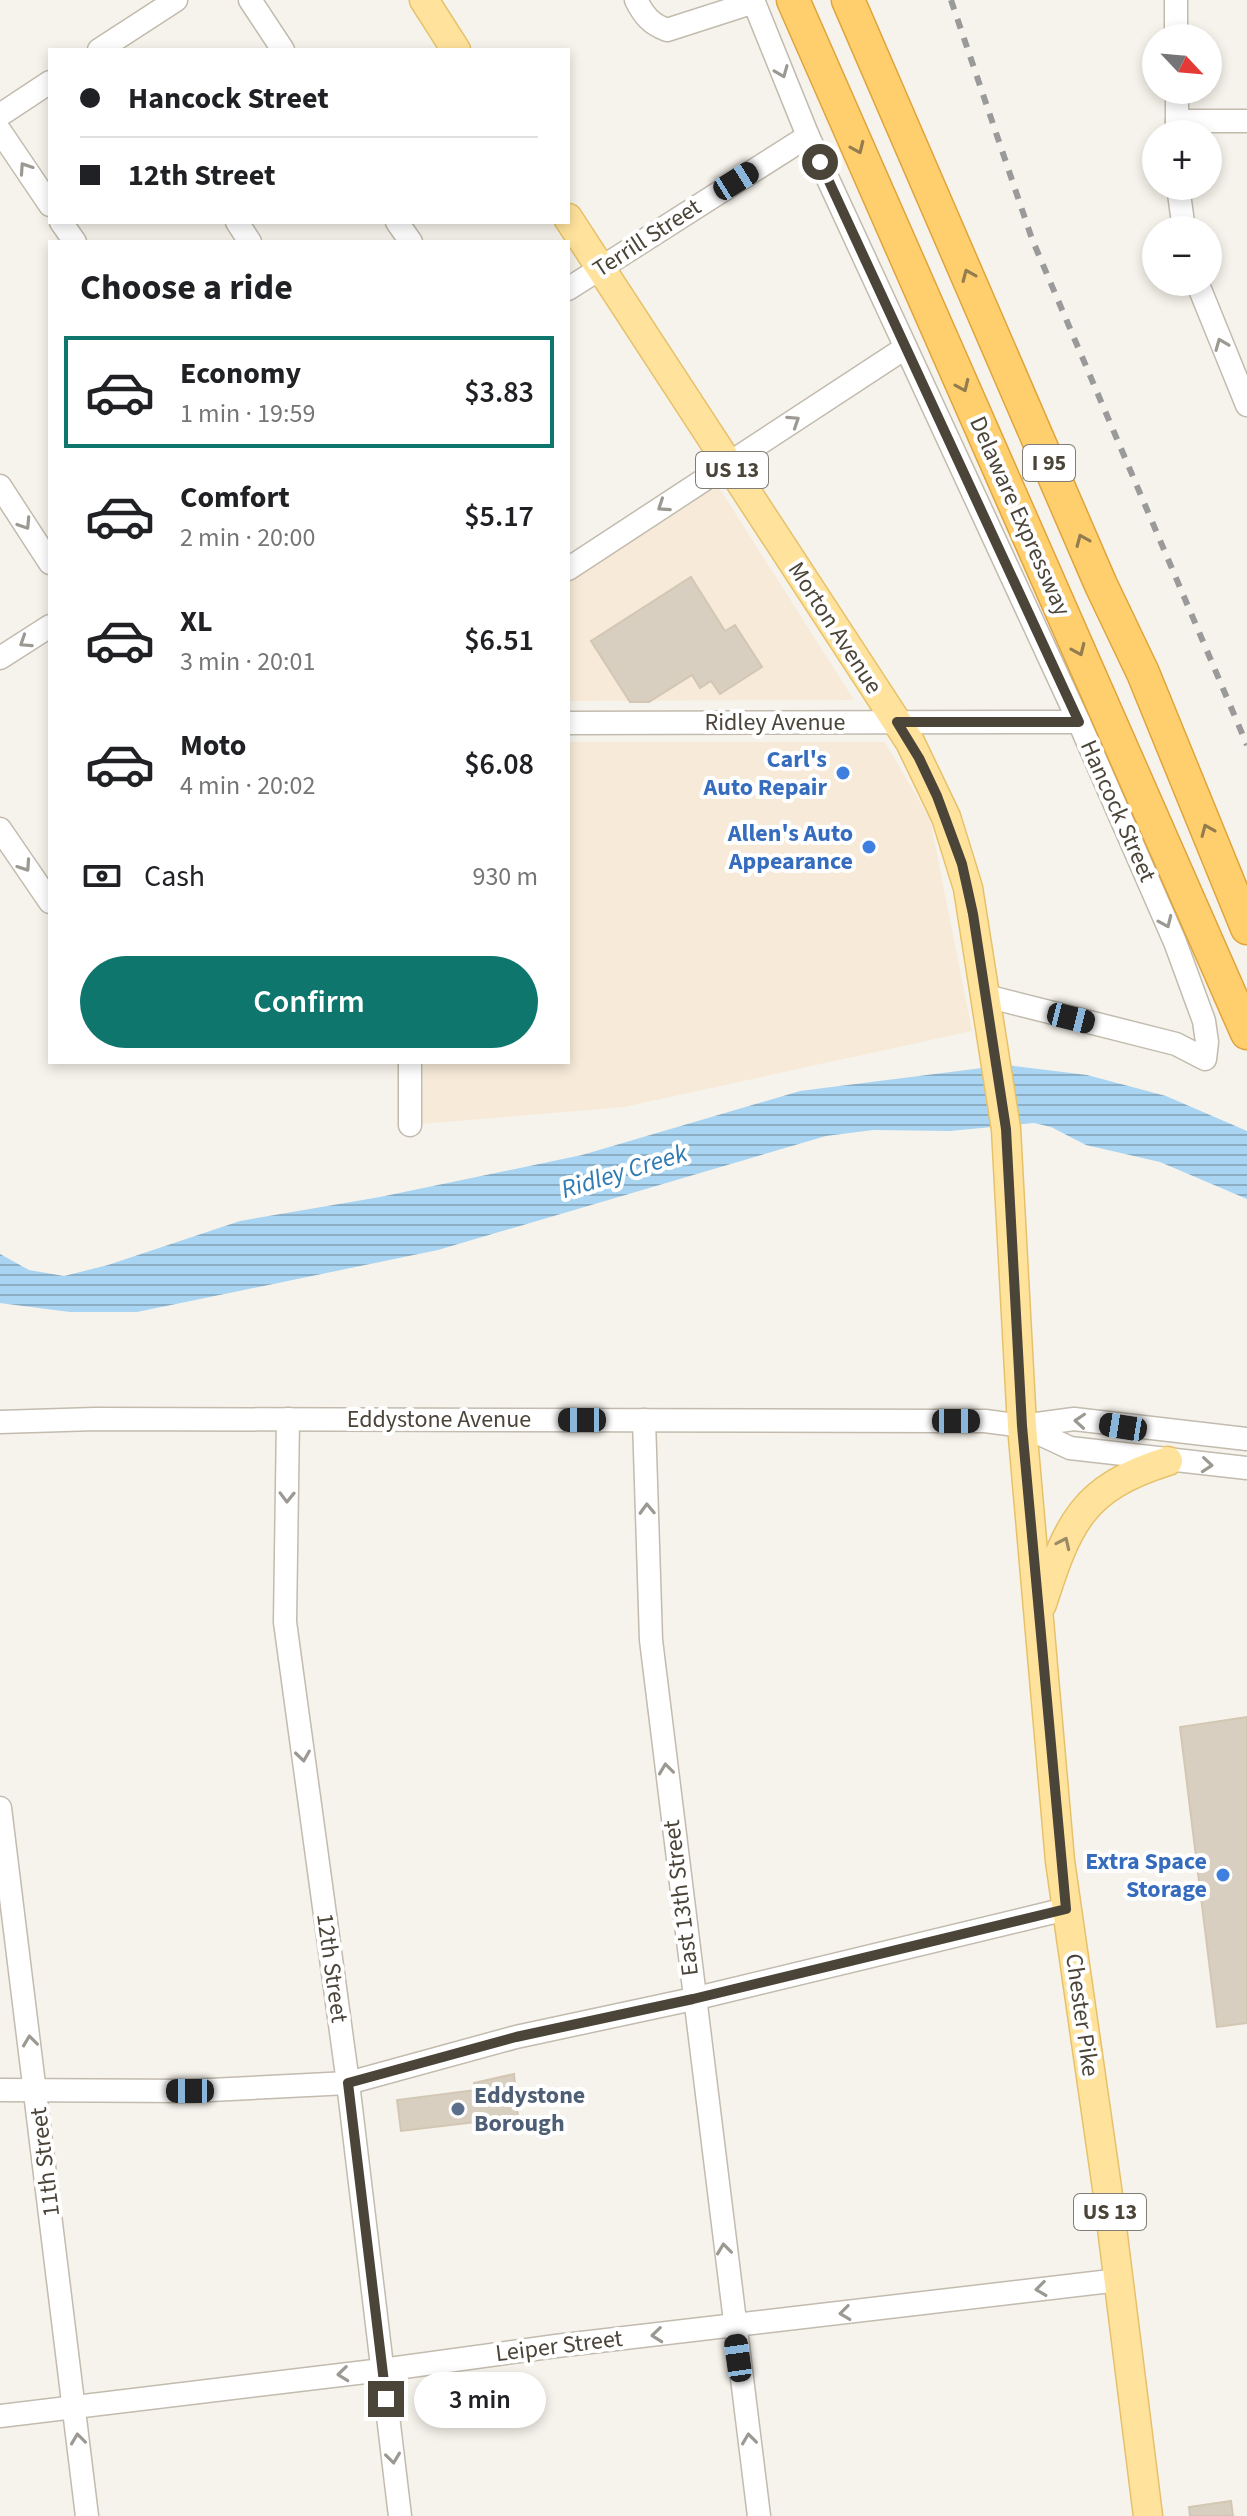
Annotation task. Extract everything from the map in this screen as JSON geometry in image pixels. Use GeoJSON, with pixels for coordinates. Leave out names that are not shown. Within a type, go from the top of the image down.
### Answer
{"type":"FeatureCollection","features":[{"type":"Feature","properties":{"kind":"highway","name":"Delaware Expressway"},"geometry":{"type":"LineString","coordinates":[[793,0],[1246,1030]]}},
{"type":"Feature","properties":{"kind":"highway","name":"Delaware Expressway"},"geometry":{"type":"LineString","coordinates":[[848,0],[1101,585],[1143,673],[1247,928]]}},
{"type":"Feature","properties":{"kind":"main road"},"geometry":{"type":"LineString","coordinates":[[424,0],[455,48]]}},
{"type":"Feature","properties":{"kind":"main road","name":"Morton Avenue"},"geometry":{"type":"LineString","coordinates":[[570,221],[897,722],[927,775],[954,841],[973,914],[1006,1129]]}},
{"type":"Feature","properties":{"kind":"main road","name":"Chester Pike"},"geometry":{"type":"LineString","coordinates":[[1006,1129],[1022,1426],[1066,1909],[1119,2280],[1148,2516]]}},
{"type":"Feature","properties":{"kind":"main road"},"geometry":{"type":"LineString","coordinates":[[1038,1616],[1065,1539],[1084,1509],[1122,1478],[1168,1461]]}},
{"type":"Feature","properties":{"kind":"street"},"geometry":{"type":"LineString","coordinates":[[112,46],[176,0]]}},
{"type":"Feature","properties":{"kind":"street"},"geometry":{"type":"LineString","coordinates":[[250,0],[282,48]]}},
{"type":"Feature","properties":{"kind":"street"},"geometry":{"type":"LineString","coordinates":[[636,0],[653,25],[667,30],[754,1]]}},
{"type":"Feature","properties":{"kind":"street"},"geometry":{"type":"LineString","coordinates":[[1176,0],[1176,24]]}},
{"type":"Feature","properties":{"kind":"street","name":"Hancock Street"},"geometry":{"type":"LineString","coordinates":[[754,1],[808,136],[1079,722],[1195,991],[1206,1031],[1205,1059],[1176,1044],[986,996]]}},
{"type":"Feature","properties":{"kind":"street"},"geometry":{"type":"LineString","coordinates":[[0,115],[48,83]]}},
{"type":"Feature","properties":{"kind":"street"},"geometry":{"type":"LineString","coordinates":[[1222,124],[1247,121]]}},
{"type":"Feature","properties":{"kind":"street"},"geometry":{"type":"LineString","coordinates":[[0,131],[48,202]]}},
{"type":"Feature","properties":{"kind":"street","name":"Terrill Street"},"geometry":{"type":"LineString","coordinates":[[570,288],[808,136]]}},
{"type":"Feature","properties":{"kind":"street"},"geometry":{"type":"LineString","coordinates":[[1203,296],[1247,405]]}},
{"type":"Feature","properties":{"kind":"street"},"geometry":{"type":"LineString","coordinates":[[570,568],[905,348]]}},
{"type":"Feature","properties":{"kind":"street"},"geometry":{"type":"LineString","coordinates":[[0,486],[48,560]]}},
{"type":"Feature","properties":{"kind":"street"},"geometry":{"type":"LineString","coordinates":[[0,658],[48,627]]}},
{"type":"Feature","properties":{"kind":"street","name":"Ridley Avenue"},"geometry":{"type":"LineString","coordinates":[[570,723],[1079,722]]}},
{"type":"Feature","properties":{"kind":"street"},"geometry":{"type":"LineString","coordinates":[[0,829],[48,899]]}},
{"type":"Feature","properties":{"kind":"street"},"geometry":{"type":"LineString","coordinates":[[410,1064],[410,1125]]}},
{"type":"Feature","properties":{"kind":"street","name":"Eddystone Avenue"},"geometry":{"type":"LineString","coordinates":[[0,1422],[95,1419],[985,1421],[1022,1426]]}},
{"type":"Feature","properties":{"kind":"street","name":"12th Street"},"geometry":{"type":"LineString","coordinates":[[288,1419],[285,1622],[348,2083],[400,2516]]}},
{"type":"Feature","properties":{"kind":"street"},"geometry":{"type":"LineString","coordinates":[[1022,1426],[1074,1419],[1247,1439]]}},
{"type":"Feature","properties":{"kind":"street","name":"East 13th Street"},"geometry":{"type":"LineString","coordinates":[[644,1420],[651,1640],[759,2516]]}},
{"type":"Feature","properties":{"kind":"street"},"geometry":{"type":"LineString","coordinates":[[1022,1426],[1070,1448],[1247,1468]]}},
{"type":"Feature","properties":{"kind":"street","name":"11th Street"},"geometry":{"type":"LineString","coordinates":[[0,1808],[87,2516]]}},
{"type":"Feature","properties":{"kind":"street"},"geometry":{"type":"LineString","coordinates":[[0,2090],[190,2091],[348,2083],[516,2037],[693,1999],[1066,1909]]}},
{"type":"Feature","properties":{"kind":"street","name":"Leiper Street"},"geometry":{"type":"LineString","coordinates":[[0,2416],[556,2346],[1119,2280]]}},
{"type":"Feature","properties":{"kind":"shaded area"},"geometry":{"type":"Polygon","coordinates":[[[716,483],[854,700],[570,701],[570,579],[716,483]]]}},
{"type":"Feature","properties":{"kind":"shaded area"},"geometry":{"type":"Polygon","coordinates":[[[570,742],[885,742],[930,819],[972,1031],[624,1107],[422,1124],[423,1064],[570,1064],[570,742]]]}},
{"type":"Feature","properties":{"kind":"water","name":"Ridley Creek"},"geometry":{"type":"Polygon","coordinates":[[[1006,1065],[1087,1075],[1166,1096],[1247,1131],[1247,1199],[1160,1162],[1086,1145],[1051,1127],[1034,1123],[950,1131],[873,1130],[826,1136],[438,1250],[137,1312],[70,1312],[0,1303],[0,1254],[29,1270],[64,1276],[108,1265],[240,1221],[380,1197],[582,1155],[800,1091],[1006,1065]]]}},
{"type":"Feature","properties":{"kind":"building"},"geometry":{"type":"Polygon","coordinates":[[[691,577],[725,631],[735,625],[762,667],[720,694],[711,681],[700,688],[692,675],[649,702],[630,702],[591,641],[691,577]]]}},
{"type":"Feature","properties":{"kind":"building","name":"Extra Space Storage"},"geometry":{"type":"Polygon","coordinates":[[[1247,1717],[1247,2023],[1217,2027],[1180,1727],[1247,1717]]]}},
{"type":"Feature","properties":{"kind":"building","name":"Eddystone Borough"},"geometry":{"type":"Polygon","coordinates":[[[514,2074],[518,2117],[401,2131],[397,2100],[476,2090],[474,2083],[514,2074]]]}},
{"type":"Feature","properties":{"kind":"building"},"geometry":{"type":"Polygon","coordinates":[[[1231,2501],[1233,2516],[1190,2516],[1189,2507],[1231,2501]]]}},
{"type":"Feature","properties":{"kind":"railway"},"geometry":{"type":"LineString","coordinates":[[951,0],[1032,239],[1247,745]]}},
{"type":"Feature","properties":{"kind":"place","name":"Carl's Auto Repair"},"geometry":{"type":"Point","coordinates":[843,773]}},
{"type":"Feature","properties":{"kind":"place","name":"Allen's Auto Appearance"},"geometry":{"type":"Point","coordinates":[869,847]}},
{"type":"Feature","properties":{"kind":"place","name":"Extra Space Storage"},"geometry":{"type":"Point","coordinates":[1223,1875]}},
{"type":"Feature","properties":{"kind":"place","name":"Eddystone Borough"},"geometry":{"type":"Point","coordinates":[458,2109]}},
{"type":"Feature","properties":{"kind":"route"},"geometry":{"type":"LineString","coordinates":[[386,2399],[348,2083],[516,2037],[693,1999],[1066,1909],[1022,1426],[1006,1129],[973,914],[962,864],[937,796],[897,722],[1079,722],[820,162]]}}]}
